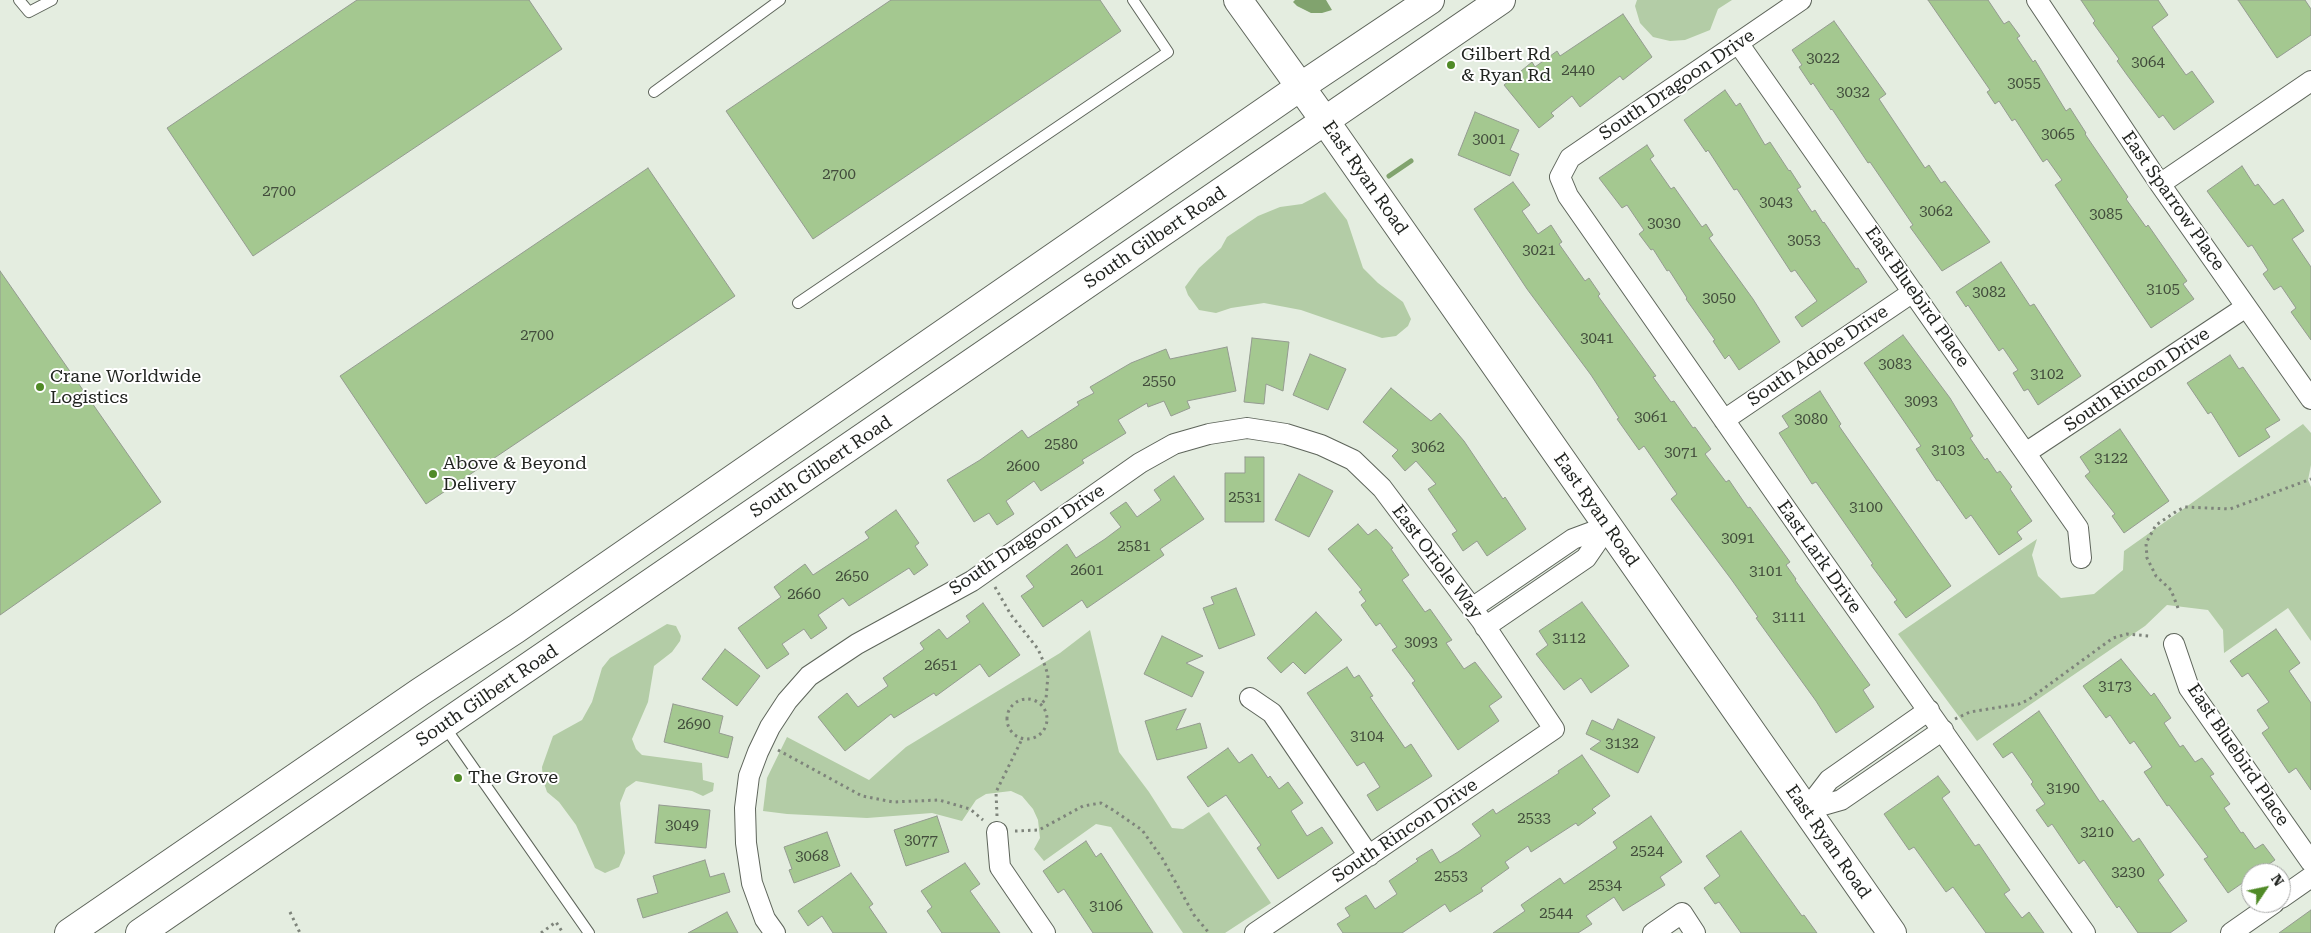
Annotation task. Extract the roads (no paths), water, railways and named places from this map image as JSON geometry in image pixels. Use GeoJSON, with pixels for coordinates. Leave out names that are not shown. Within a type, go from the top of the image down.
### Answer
{"type":"FeatureCollection","features":[{"type":"Feature","properties":{"kind":"main road","name":"East Ryan Road"},"geometry":{"type":"LineString","coordinates":[[1238,0],[1325,120],[1892,933]]}},
{"type":"Feature","properties":{"kind":"main road"},"geometry":{"type":"LineString","coordinates":[[69,933],[420,692],[524,624],[1300,87],[1430,0]]}},
{"type":"Feature","properties":{"kind":"main road","name":"South Gilbert Road"},"geometry":{"type":"LineString","coordinates":[[140,933],[1501,0]]}},
{"type":"Feature","properties":{"kind":"main road"},"geometry":{"type":"LineString","coordinates":[[420,692],[444,726]]}},
{"type":"Feature","properties":{"kind":"street","name":"South Dragoon Drive"},"geometry":{"type":"LineString","coordinates":[[1560,177],[1570,158],[1801,0]]}},
{"type":"Feature","properties":{"kind":"street","name":"East Sparrow Place"},"geometry":{"type":"LineString","coordinates":[[2037,0],[2160,184],[2311,399]]}},
{"type":"Feature","properties":{"kind":"street","name":"East Bluebird Place"},"geometry":{"type":"LineString","coordinates":[[1738,42],[2027,452],[2078,528],[2081,558]]}},
{"type":"Feature","properties":{"kind":"street"},"geometry":{"type":"LineString","coordinates":[[2160,184],[2311,81]]}},
{"type":"Feature","properties":{"kind":"street","name":"East Lark Drive"},"geometry":{"type":"LineString","coordinates":[[1560,177],[1568,196],[1929,710],[1949,725],[2085,933]]}},
{"type":"Feature","properties":{"kind":"street","name":"South Adobe Drive"},"geometry":{"type":"LineString","coordinates":[[1724,420],[1913,292]]}},
{"type":"Feature","properties":{"kind":"street","name":"South Rincon Drive"},"geometry":{"type":"LineString","coordinates":[[2027,452],[2246,307]]}},
{"type":"Feature","properties":{"kind":"street","name":"South Dragoon Drive"},"geometry":{"type":"LineString","coordinates":[[775,933],[766,919],[752,884],[746,843],[745,808],[748,776],[760,747],[787,701],[809,676],[857,644],[985,572],[1140,463],[1174,444],[1209,434],[1247,428],[1286,434]]}},
{"type":"Feature","properties":{"kind":"street","name":"East Oriole Way"},"geometry":{"type":"LineString","coordinates":[[1286,434],[1321,445],[1353,460],[1388,496],[1472,608],[1554,729]]}},
{"type":"Feature","properties":{"kind":"street"},"geometry":{"type":"LineString","coordinates":[[1472,608],[1573,538],[1608,526]]}},
{"type":"Feature","properties":{"kind":"street"},"geometry":{"type":"LineString","coordinates":[[1485,627],[1586,558],[1608,526]]}},
{"type":"Feature","properties":{"kind":"street","name":"East Bluebird Place"},"geometry":{"type":"LineString","coordinates":[[2174,644],[2189,688],[2311,862]]}},
{"type":"Feature","properties":{"kind":"street"},"geometry":{"type":"LineString","coordinates":[[1250,698],[1272,713],[1368,856]]}},
{"type":"Feature","properties":{"kind":"street"},"geometry":{"type":"LineString","coordinates":[[1806,810],[1829,780],[1929,710]]}},
{"type":"Feature","properties":{"kind":"street"},"geometry":{"type":"LineString","coordinates":[[1806,810],[1841,800],[1949,725]]}},
{"type":"Feature","properties":{"kind":"street","name":"South Rincon Drive"},"geometry":{"type":"LineString","coordinates":[[1255,933],[1554,729]]}},
{"type":"Feature","properties":{"kind":"street"},"geometry":{"type":"LineString","coordinates":[[997,832],[1000,867],[1045,933]]}},
{"type":"Feature","properties":{"kind":"street"},"geometry":{"type":"LineString","coordinates":[[2291,891],[2311,877]]}},
{"type":"Feature","properties":{"kind":"street"},"geometry":{"type":"LineString","coordinates":[[1653,933],[1682,913],[1695,933]]}},
{"type":"Feature","properties":{"kind":"street"},"geometry":{"type":"LineString","coordinates":[[2231,933],[2260,913]]}},
{"type":"Feature","properties":{"kind":"lane"},"geometry":{"type":"LineString","coordinates":[[19,0],[30,12],[52,0]]}},
{"type":"Feature","properties":{"kind":"lane"},"geometry":{"type":"LineString","coordinates":[[654,92],[780,0]]}},
{"type":"Feature","properties":{"kind":"lane"},"geometry":{"type":"LineString","coordinates":[[798,303],[1168,52],[1133,0]]}},
{"type":"Feature","properties":{"kind":"lane"},"geometry":{"type":"LineString","coordinates":[[444,726],[590,933]]}},
{"type":"Feature","properties":{"kind":"waterway"},"geometry":{"type":"LineString","coordinates":[[1389,176],[1411,161]]}},
{"type":"Feature","properties":{"kind":"place","name":"Gilbert Rd & Ryan Rd"},"geometry":{"type":"Point","coordinates":[1451,65]}},
{"type":"Feature","properties":{"kind":"place","name":"Crane Worldwide Logistics"},"geometry":{"type":"Point","coordinates":[40,387]}},
{"type":"Feature","properties":{"kind":"place","name":"Above & Beyond Delivery"},"geometry":{"type":"Point","coordinates":[433,474]}},
{"type":"Feature","properties":{"kind":"place","name":"The Grove"},"geometry":{"type":"Point","coordinates":[458,778]}}]}
